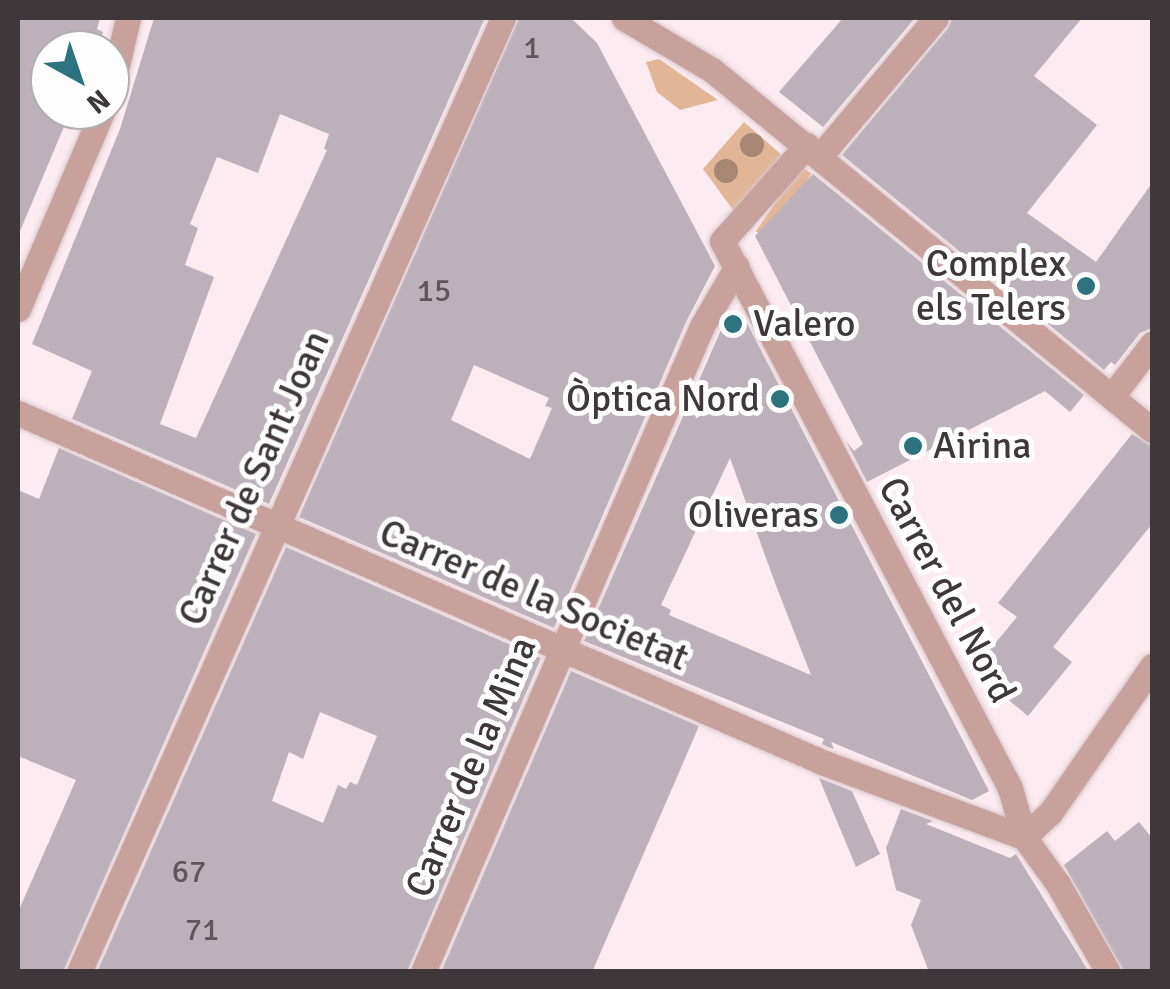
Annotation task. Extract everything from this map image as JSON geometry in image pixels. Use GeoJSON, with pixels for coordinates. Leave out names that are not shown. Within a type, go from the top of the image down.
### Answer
{"type":"FeatureCollection","features":[{"type":"Feature","properties":{"kind":"street","name":"Carrer de Sant Joan"},"geometry":{"type":"LineString","coordinates":[[79,972],[503,18]]}},
{"type":"Feature","properties":{"kind":"street"},"geometry":{"type":"LineString","coordinates":[[624,18],[712,70],[1152,430]]}},
{"type":"Feature","properties":{"kind":"street"},"geometry":{"type":"LineString","coordinates":[[814,150],[936,18]]}},
{"type":"Feature","properties":{"kind":"street"},"geometry":{"type":"LineString","coordinates":[[18,309],[95,130]]}},
{"type":"Feature","properties":{"kind":"street","name":"Carrer del Nord"},"geometry":{"type":"LineString","coordinates":[[814,150],[722,241],[1010,788],[1024,838],[1058,884],[1108,972]]}},
{"type":"Feature","properties":{"kind":"street","name":"Carrer de la Mina"},"geometry":{"type":"LineString","coordinates":[[424,972],[702,326],[737,266]]}},
{"type":"Feature","properties":{"kind":"street"},"geometry":{"type":"LineString","coordinates":[[1112,396],[1152,344]]}},
{"type":"Feature","properties":{"kind":"street"},"geometry":{"type":"LineString","coordinates":[[18,392],[18,400]]}},
{"type":"Feature","properties":{"kind":"street","name":"Carrer de la Societat"},"geometry":{"type":"LineString","coordinates":[[18,412],[274,526],[564,646],[822,762],[1024,838]]}},
{"type":"Feature","properties":{"kind":"street"},"geometry":{"type":"LineString","coordinates":[[1024,838],[1050,814],[1152,666]]}},
{"type":"Feature","properties":{"kind":"shaded area"},"geometry":{"type":"Polygon","coordinates":[[[659,59],[718,100],[680,110],[657,92],[646,62],[659,59]]]}},
{"type":"Feature","properties":{"kind":"shaded area"},"geometry":{"type":"Polygon","coordinates":[[[744,122],[782,155],[734,211],[703,169],[744,122]]]}},
{"type":"Feature","properties":{"kind":"shaded area"},"geometry":{"type":"Polygon","coordinates":[[[800,166],[812,174],[767,239],[756,231],[800,166]]]}},
{"type":"Feature","properties":{"kind":"building"},"geometry":{"type":"Polygon","coordinates":[[[18,18],[100,18],[99,30],[30,30],[30,130],[63,130],[18,236],[18,18]]]}},
{"type":"Feature","properties":{"kind":"building"},"geometry":{"type":"Polygon","coordinates":[[[154,18],[485,18],[269,504],[72,419],[92,371],[32,344],[120,130],[130,130],[130,96],[154,18]],[[280,114],[258,173],[217,157],[190,224],[198,228],[185,265],[214,277],[160,424],[196,438],[327,150],[324,149],[329,134],[280,114]]]}},
{"type":"Feature","properties":{"kind":"building"},"geometry":{"type":"Polygon","coordinates":[[[519,18],[571,18],[597,43],[715,266],[687,320],[554,628],[299,517],[519,18]],[[474,365],[451,420],[530,459],[552,408],[545,406],[549,398],[474,365]]]}},
{"type":"Feature","properties":{"kind":"building"},"geometry":{"type":"Polygon","coordinates":[[[843,18],[915,18],[823,127],[779,92],[843,18]]]}},
{"type":"Feature","properties":{"kind":"building"},"geometry":{"type":"Polygon","coordinates":[[[952,18],[1082,18],[1034,76],[1097,125],[1027,213],[1096,262],[1152,183],[1152,328],[1140,333],[1115,365],[1111,362],[1104,370],[842,155],[948,28],[952,18]]]}},
{"type":"Feature","properties":{"kind":"building"},"geometry":{"type":"Polygon","coordinates":[[[813,174],[1084,395],[1070,412],[1045,391],[867,482],[846,441],[854,451],[863,444],[755,236],[813,174]]]}},
{"type":"Feature","properties":{"kind":"building"},"geometry":{"type":"Polygon","coordinates":[[[729,312],[737,312],[747,323],[989,791],[972,800],[831,742],[834,749],[828,747],[822,744],[824,739],[584,641],[729,312]],[[730,458],[661,605],[671,610],[669,615],[811,675],[730,458]]]}},
{"type":"Feature","properties":{"kind":"building"},"geometry":{"type":"Polygon","coordinates":[[[1132,434],[1152,446],[1152,524],[1053,647],[1072,662],[1028,716],[973,670],[1017,617],[998,603],[1132,434]]]}},
{"type":"Feature","properties":{"kind":"building"},"geometry":{"type":"Polygon","coordinates":[[[59,448],[256,534],[63,972],[18,972],[18,912],[76,780],[18,756],[18,490],[39,499],[59,448]]]}},
{"type":"Feature","properties":{"kind":"building"},"geometry":{"type":"Polygon","coordinates":[[[286,547],[541,658],[407,972],[97,972],[286,547]],[[320,712],[303,759],[289,752],[272,801],[323,823],[338,785],[346,789],[350,782],[357,785],[377,736],[320,712]]]}},
{"type":"Feature","properties":{"kind":"building"},"geometry":{"type":"Polygon","coordinates":[[[571,671],[699,726],[674,784],[592,972],[441,972],[571,671]]]}},
{"type":"Feature","properties":{"kind":"building"},"geometry":{"type":"Polygon","coordinates":[[[819,778],[852,791],[880,854],[856,867],[819,778]]]}},
{"type":"Feature","properties":{"kind":"building"},"geometry":{"type":"Polygon","coordinates":[[[901,809],[933,821],[926,824],[1010,858],[1016,854],[1089,972],[929,972],[911,925],[921,900],[896,890],[886,848],[901,809]]]}},
{"type":"Feature","properties":{"kind":"building"},"geometry":{"type":"Polygon","coordinates":[[[1139,822],[1152,838],[1152,972],[1124,972],[1064,865],[1107,831],[1115,841],[1139,822]]]}},
{"type":"Feature","properties":{"kind":"place","name":"Complex els Telers"},"geometry":{"type":"Point","coordinates":[1086,286]}},
{"type":"Feature","properties":{"kind":"place","name":"Valero"},"geometry":{"type":"Point","coordinates":[733,324]}},
{"type":"Feature","properties":{"kind":"place","name":"Òptica Nord"},"geometry":{"type":"Point","coordinates":[780,399]}},
{"type":"Feature","properties":{"kind":"place","name":"Airina"},"geometry":{"type":"Point","coordinates":[913,446]}},
{"type":"Feature","properties":{"kind":"place","name":"Oliveras"},"geometry":{"type":"Point","coordinates":[839,515]}}]}
